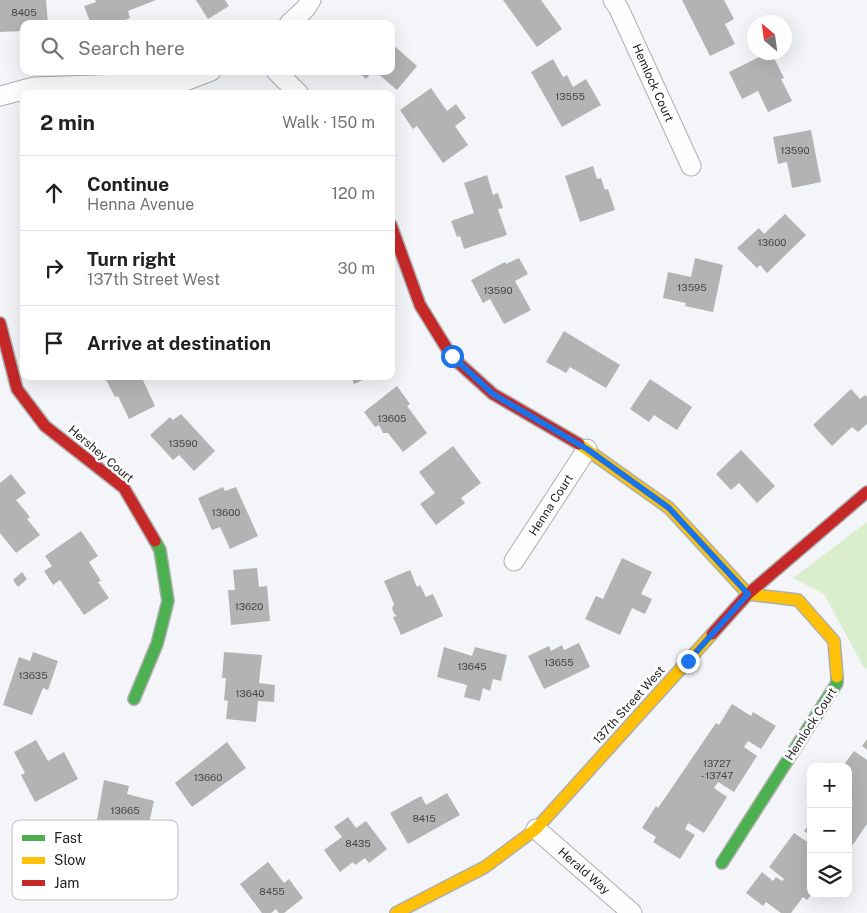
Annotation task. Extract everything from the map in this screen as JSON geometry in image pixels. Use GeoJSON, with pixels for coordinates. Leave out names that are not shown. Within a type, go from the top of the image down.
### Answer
{"type":"FeatureCollection","features":[{"type":"Feature","properties":{"kind":"street"},"geometry":{"type":"LineString","coordinates":[[293,20],[306,8],[311,0]]}},
{"type":"Feature","properties":{"kind":"street","name":"Hemlock Court"},"geometry":{"type":"LineString","coordinates":[[613,0],[619,9],[691,166]]}},
{"type":"Feature","properties":{"kind":"street"},"geometry":{"type":"LineString","coordinates":[[23,90],[34,87],[182,82],[200,75]]}},
{"type":"Feature","properties":{"kind":"street"},"geometry":{"type":"LineString","coordinates":[[280,75],[295,90]]}},
{"type":"Feature","properties":{"kind":"street"},"geometry":{"type":"LineString","coordinates":[[0,96],[20,91]]}},
{"type":"Feature","properties":{"kind":"street"},"geometry":{"type":"LineString","coordinates":[[395,236],[420,305],[452,356],[493,394],[587,449],[669,508],[748,594]]}},
{"type":"Feature","properties":{"kind":"street","name":"Hershey Court"},"geometry":{"type":"LineString","coordinates":[[0,323],[17,389],[45,426],[124,488],[160,550],[168,601],[157,644],[134,699]]}},
{"type":"Feature","properties":{"kind":"street","name":"Henna Court"},"geometry":{"type":"LineString","coordinates":[[514,562],[587,449]]}},
{"type":"Feature","properties":{"kind":"street","name":"137th Street West"},"geometry":{"type":"LineString","coordinates":[[396,913],[485,867],[536,830],[748,594],[867,492]]}},
{"type":"Feature","properties":{"kind":"street","name":"Hemlock Court"},"geometry":{"type":"LineString","coordinates":[[722,862],[837,683],[834,641],[798,600],[748,594]]}},
{"type":"Feature","properties":{"kind":"street","name":"Herald Way"},"geometry":{"type":"LineString","coordinates":[[536,830],[632,913]]}},
{"type":"Feature","properties":{"kind":"green space"},"geometry":{"type":"Polygon","coordinates":[[[867,522],[867,669],[863,666],[824,594],[793,578],[867,522]]]}},
{"type":"Feature","properties":{"kind":"building"},"geometry":{"type":"Polygon","coordinates":[[[0,0],[46,0],[48,20],[20,20],[20,31],[0,32],[0,0]]]}},
{"type":"Feature","properties":{"kind":"building"},"geometry":{"type":"Polygon","coordinates":[[[95,0],[156,0],[128,11],[130,18],[125,20],[89,20],[84,6],[96,2],[95,0]]]}},
{"type":"Feature","properties":{"kind":"building"},"geometry":{"type":"Polygon","coordinates":[[[196,0],[225,0],[229,6],[208,19],[196,0]]]}},
{"type":"Feature","properties":{"kind":"building"},"geometry":{"type":"Polygon","coordinates":[[[503,0],[541,0],[562,29],[537,47],[503,0]]]}},
{"type":"Feature","properties":{"kind":"building"},"geometry":{"type":"Polygon","coordinates":[[[682,0],[724,0],[734,19],[725,24],[735,44],[710,56],[682,0]]]}},
{"type":"Feature","properties":{"kind":"building"},"geometry":{"type":"Polygon","coordinates":[[[395,47],[417,66],[397,90],[380,75],[395,75],[395,47]]]}},
{"type":"Feature","properties":{"kind":"building"},"geometry":{"type":"Polygon","coordinates":[[[553,59],[563,77],[567,75],[573,87],[586,79],[601,105],[562,127],[531,72],[553,59]]]}},
{"type":"Feature","properties":{"kind":"building"},"geometry":{"type":"Polygon","coordinates":[[[753,60],[775,60],[784,78],[781,79],[792,101],[768,112],[758,91],[742,99],[729,72],[753,60]]]}},
{"type":"Feature","properties":{"kind":"building"},"geometry":{"type":"Polygon","coordinates":[[[362,75],[370,75],[366,79],[362,75]]]}},
{"type":"Feature","properties":{"kind":"building"},"geometry":{"type":"Polygon","coordinates":[[[431,88],[447,111],[456,104],[466,118],[455,126],[468,145],[443,163],[417,126],[413,129],[400,110],[431,88]]]}},
{"type":"Feature","properties":{"kind":"building"},"geometry":{"type":"Polygon","coordinates":[[[811,130],[821,182],[792,188],[787,162],[778,164],[773,137],[811,130]]]}},
{"type":"Feature","properties":{"kind":"building"},"geometry":{"type":"Polygon","coordinates":[[[593,166],[597,179],[601,178],[605,190],[608,189],[615,210],[580,222],[565,176],[593,166]]]}},
{"type":"Feature","properties":{"kind":"building"},"geometry":{"type":"Polygon","coordinates":[[[487,175],[493,195],[498,193],[503,208],[498,209],[507,235],[464,249],[460,236],[457,237],[451,221],[474,213],[464,183],[487,175]]]}},
{"type":"Feature","properties":{"kind":"building"},"geometry":{"type":"Polygon","coordinates":[[[785,214],[806,235],[767,273],[760,265],[757,268],[737,248],[759,228],[764,234],[785,214]]]}},
{"type":"Feature","properties":{"kind":"building"},"geometry":{"type":"Polygon","coordinates":[[[519,258],[528,274],[515,281],[531,310],[504,324],[490,299],[483,303],[471,280],[505,262],[506,264],[519,258]]]}},
{"type":"Feature","properties":{"kind":"building"},"geometry":{"type":"Polygon","coordinates":[[[695,258],[723,265],[713,312],[685,306],[686,303],[663,298],[668,272],[691,277],[695,258]]]}},
{"type":"Feature","properties":{"kind":"building"},"geometry":{"type":"Polygon","coordinates":[[[564,331],[620,365],[606,388],[570,367],[566,373],[546,362],[564,331]]]}},
{"type":"Feature","properties":{"kind":"building"},"geometry":{"type":"Polygon","coordinates":[[[650,379],[692,407],[677,430],[654,415],[649,422],[630,409],[650,379]]]}},
{"type":"Feature","properties":{"kind":"building"},"geometry":{"type":"Polygon","coordinates":[[[106,380],[143,380],[155,406],[129,419],[118,396],[115,397],[106,380]]]}},
{"type":"Feature","properties":{"kind":"building"},"geometry":{"type":"Polygon","coordinates":[[[352,380],[363,380],[354,384],[352,380]]]}},
{"type":"Feature","properties":{"kind":"building"},"geometry":{"type":"Polygon","coordinates":[[[397,386],[410,404],[407,406],[427,433],[403,452],[388,433],[383,433],[379,425],[375,427],[364,412],[397,386]]]}},
{"type":"Feature","properties":{"kind":"building"},"geometry":{"type":"Polygon","coordinates":[[[851,389],[860,399],[865,395],[867,397],[867,424],[858,432],[852,427],[832,446],[813,425],[851,389]]]}},
{"type":"Feature","properties":{"kind":"building"},"geometry":{"type":"Polygon","coordinates":[[[181,414],[215,451],[194,471],[179,455],[173,460],[150,435],[170,417],[173,420],[181,414]]]}},
{"type":"Feature","properties":{"kind":"building"},"geometry":{"type":"Polygon","coordinates":[[[453,446],[481,483],[461,498],[465,503],[436,525],[420,504],[435,493],[419,472],[453,446]]]}},
{"type":"Feature","properties":{"kind":"building"},"geometry":{"type":"Polygon","coordinates":[[[741,450],[775,486],[757,503],[739,483],[731,490],[716,474],[741,450]]]}},
{"type":"Feature","properties":{"kind":"building"},"geometry":{"type":"Polygon","coordinates":[[[11,474],[26,493],[16,500],[30,517],[27,519],[40,535],[16,553],[0,533],[0,483],[11,474]]]}},
{"type":"Feature","properties":{"kind":"building"},"geometry":{"type":"Polygon","coordinates":[[[223,487],[225,491],[236,487],[258,536],[230,549],[220,527],[212,530],[198,498],[223,487]]]}},
{"type":"Feature","properties":{"kind":"building"},"geometry":{"type":"Polygon","coordinates":[[[81,531],[98,556],[89,562],[101,581],[98,582],[109,598],[84,615],[60,580],[53,585],[44,571],[52,566],[45,556],[81,531]]]}},
{"type":"Feature","properties":{"kind":"building"},"geometry":{"type":"Polygon","coordinates":[[[622,558],[652,572],[641,594],[652,599],[645,614],[632,608],[620,635],[585,619],[596,596],[603,599],[622,558]]]}},
{"type":"Feature","properties":{"kind":"building"},"geometry":{"type":"Polygon","coordinates":[[[257,568],[259,587],[267,586],[270,621],[231,625],[228,590],[235,590],[233,570],[257,568]]]}},
{"type":"Feature","properties":{"kind":"building"},"geometry":{"type":"Polygon","coordinates":[[[410,570],[417,587],[420,585],[426,597],[433,594],[443,616],[401,635],[393,617],[397,616],[392,608],[394,604],[384,581],[410,570]]]}},
{"type":"Feature","properties":{"kind":"building"},"geometry":{"type":"Polygon","coordinates":[[[22,572],[27,579],[18,587],[13,580],[22,572]]]}},
{"type":"Feature","properties":{"kind":"building"},"geometry":{"type":"Polygon","coordinates":[[[579,643],[590,667],[544,689],[528,656],[549,646],[551,651],[562,645],[564,650],[579,643]]]}},
{"type":"Feature","properties":{"kind":"building"},"geometry":{"type":"Polygon","coordinates":[[[444,647],[472,656],[475,647],[507,655],[501,681],[493,679],[490,691],[483,688],[480,701],[464,697],[467,685],[437,677],[444,647]]]}},
{"type":"Feature","properties":{"kind":"building"},"geometry":{"type":"Polygon","coordinates":[[[33,652],[58,661],[48,690],[43,688],[32,715],[3,705],[19,657],[30,661],[33,652]]]}},
{"type":"Feature","properties":{"kind":"building"},"geometry":{"type":"Polygon","coordinates":[[[224,652],[262,655],[259,683],[275,685],[274,702],[258,701],[256,722],[226,719],[228,701],[224,700],[226,678],[222,678],[224,652]]]}},
{"type":"Feature","properties":{"kind":"building"},"geometry":{"type":"Polygon","coordinates":[[[732,704],[751,716],[753,712],[776,726],[761,749],[748,741],[744,747],[757,756],[734,792],[718,782],[714,788],[727,797],[704,833],[688,823],[685,829],[695,835],[680,859],[653,842],[656,837],[642,828],[656,806],[658,808],[716,723],[719,725],[732,704]]]}},
{"type":"Feature","properties":{"kind":"building"},"geometry":{"type":"Polygon","coordinates":[[[867,739],[867,750],[862,746],[867,739]]]}},
{"type":"Feature","properties":{"kind":"building"},"geometry":{"type":"Polygon","coordinates":[[[36,740],[48,761],[64,752],[78,779],[35,802],[21,775],[25,773],[14,752],[36,740]]]}},
{"type":"Feature","properties":{"kind":"building"},"geometry":{"type":"Polygon","coordinates":[[[227,742],[246,768],[192,807],[175,783],[227,742]]]}},
{"type":"Feature","properties":{"kind":"building"},"geometry":{"type":"Polygon","coordinates":[[[854,751],[867,760],[867,824],[852,846],[852,763],[845,763],[854,751]]]}},
{"type":"Feature","properties":{"kind":"building"},"geometry":{"type":"Polygon","coordinates":[[[104,780],[129,786],[127,794],[154,801],[150,820],[97,820],[104,780]]]}},
{"type":"Feature","properties":{"kind":"building"},"geometry":{"type":"Polygon","coordinates":[[[447,793],[460,815],[408,844],[390,813],[421,796],[426,805],[447,793]]]}},
{"type":"Feature","properties":{"kind":"building"},"geometry":{"type":"Polygon","coordinates":[[[348,817],[356,828],[366,821],[387,849],[369,863],[365,858],[355,865],[353,862],[340,872],[324,850],[342,837],[334,827],[348,817]]]}},
{"type":"Feature","properties":{"kind":"building"},"geometry":{"type":"Polygon","coordinates":[[[794,833],[807,842],[807,898],[809,898],[807,900],[803,897],[791,913],[781,913],[766,902],[763,906],[746,893],[762,872],[773,881],[776,877],[782,881],[784,879],[769,867],[794,833]]]}},
{"type":"Feature","properties":{"kind":"building"},"geometry":{"type":"Polygon","coordinates":[[[268,862],[284,883],[289,879],[303,898],[284,913],[279,913],[276,909],[271,913],[262,913],[240,884],[268,862]]]}},
{"type":"Feature","properties":{"kind":"traffic: fast"},"geometry":{"type":"LineString","coordinates":[[134,699],[157,644],[168,601],[160,550],[155,541]]}},
{"type":"Feature","properties":{"kind":"traffic: fast"},"geometry":{"type":"LineString","coordinates":[[722,863],[837,683],[837,677]]}},
{"type":"Feature","properties":{"kind":"traffic: slow"},"geometry":{"type":"LineString","coordinates":[[579,444],[669,508],[748,594],[798,600],[834,641],[837,677]]}},
{"type":"Feature","properties":{"kind":"traffic: slow"},"geometry":{"type":"LineString","coordinates":[[396,913],[485,867],[536,829],[712,634]]}},
{"type":"Feature","properties":{"kind":"traffic: jam"},"geometry":{"type":"LineString","coordinates":[[395,236],[420,305],[452,357],[493,394],[579,444]]}},
{"type":"Feature","properties":{"kind":"traffic: jam"},"geometry":{"type":"LineString","coordinates":[[0,323],[17,389],[45,426],[124,488],[155,541]]}},
{"type":"Feature","properties":{"kind":"traffic: jam"},"geometry":{"type":"LineString","coordinates":[[712,634],[748,594],[867,492]]}},
{"type":"Feature","properties":{"kind":"route"},"geometry":{"type":"LineString","coordinates":[[452,356],[493,394],[587,449],[669,508],[748,594],[688,661]]}}]}
